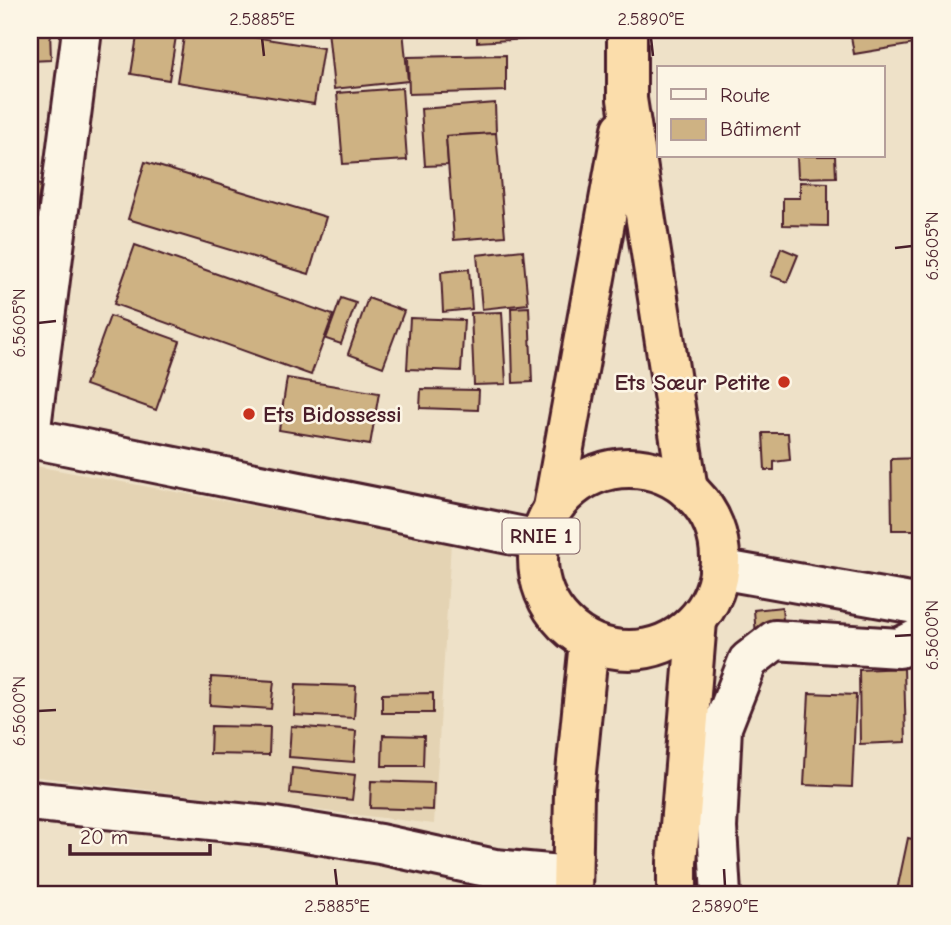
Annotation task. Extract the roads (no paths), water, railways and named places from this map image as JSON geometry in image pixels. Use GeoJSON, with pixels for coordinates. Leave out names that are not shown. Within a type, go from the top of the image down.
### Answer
{"type":"FeatureCollection","features":[{"type":"Feature","properties":{"kind":"highway","name":"RNIE 1"},"geometry":{"type":"LineString","coordinates":[[627,30],[627,99],[688,489]]}},
{"type":"Feature","properties":{"kind":"highway","name":"RNIE 1"},"geometry":{"type":"LineString","coordinates":[[627,99],[546,524],[539,580],[557,617],[589,642],[627,651],[665,644],[697,621]]}},
{"type":"Feature","properties":{"kind":"highway","name":"RNIE 1"},"geometry":{"type":"LineString","coordinates":[[546,524],[581,481],[616,469],[655,471],[688,489],[710,516],[721,549],[718,583],[697,621],[677,862],[677,895]]}},
{"type":"Feature","properties":{"kind":"highway"},"geometry":{"type":"LineString","coordinates":[[572,886],[574,793],[589,642]]}},
{"type":"Feature","properties":{"kind":"street"},"geometry":{"type":"LineString","coordinates":[[82,30],[30,437],[546,524]]}},
{"type":"Feature","properties":{"kind":"street"},"geometry":{"type":"LineString","coordinates":[[719,569],[921,605]]}},
{"type":"Feature","properties":{"kind":"street"},"geometry":{"type":"LineString","coordinates":[[720,895],[717,828],[722,727],[748,662],[775,640],[899,648],[921,637]]}},
{"type":"Feature","properties":{"kind":"street"},"geometry":{"type":"LineString","coordinates":[[30,801],[268,826],[380,844],[572,886]]}},
{"type":"Feature","properties":{"kind":"place","name":"Ets Sœur Petite"},"geometry":{"type":"Point","coordinates":[784,382]}},
{"type":"Feature","properties":{"kind":"place","name":"Ets Bidossessi"},"geometry":{"type":"Point","coordinates":[249,414]}}]}
